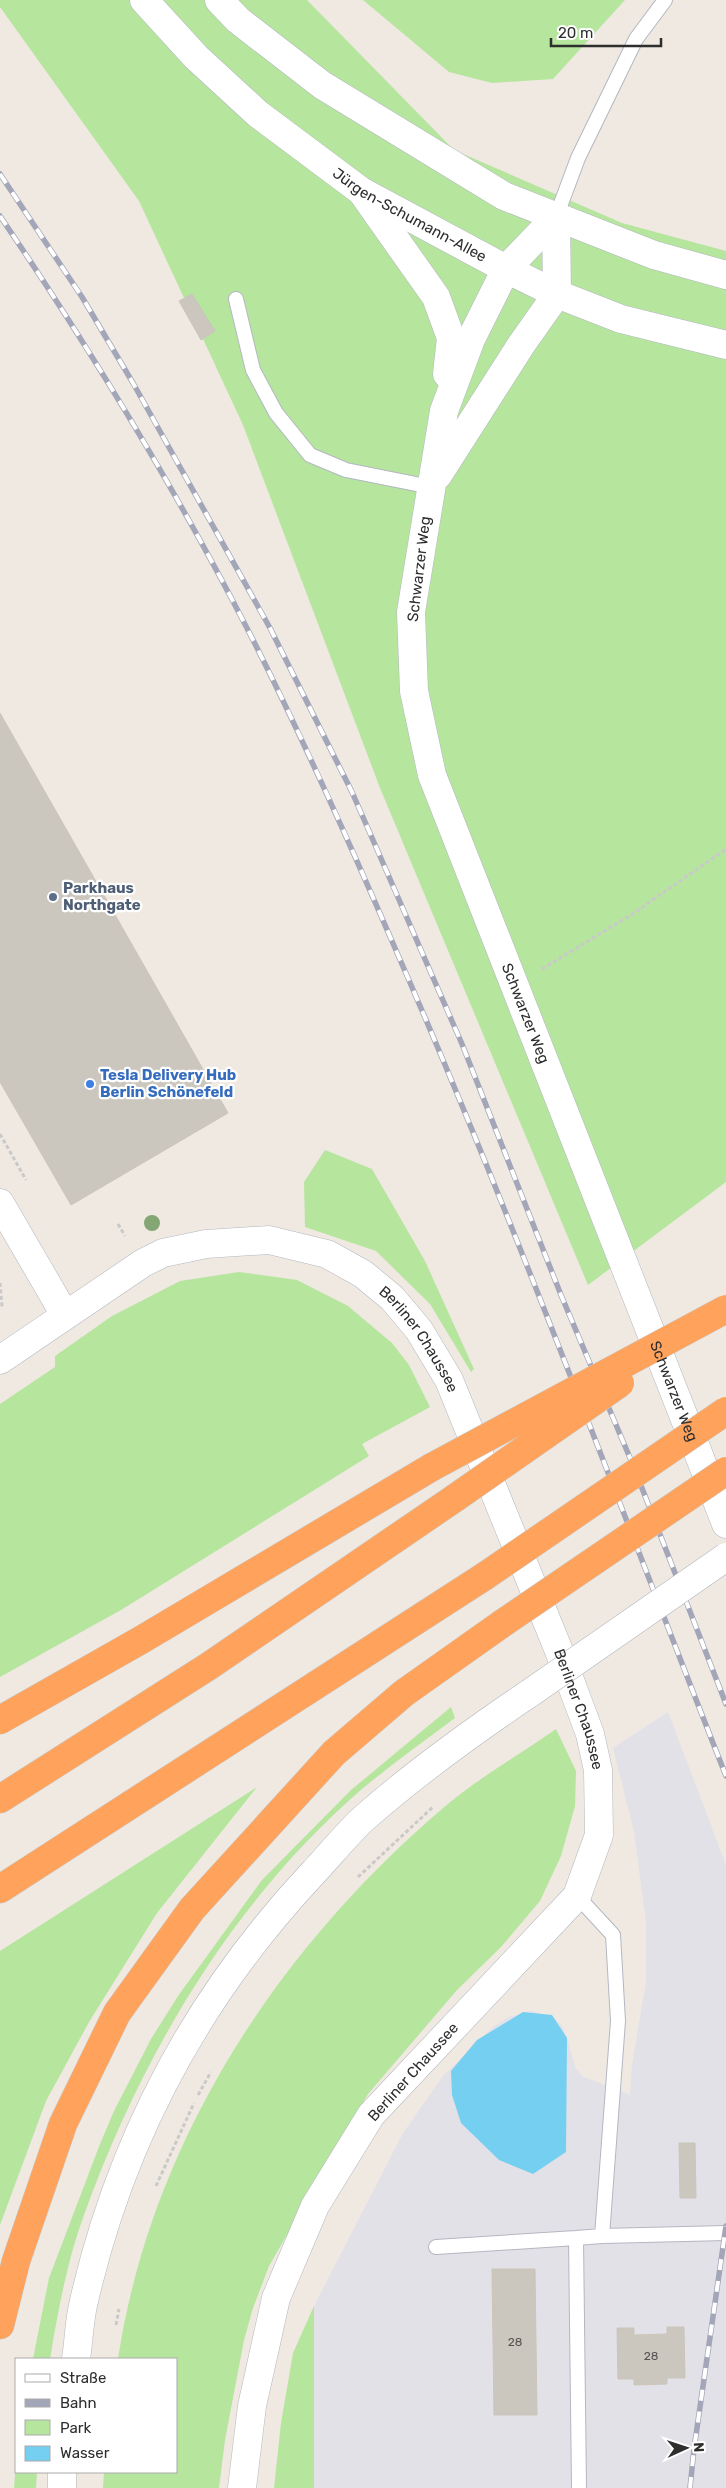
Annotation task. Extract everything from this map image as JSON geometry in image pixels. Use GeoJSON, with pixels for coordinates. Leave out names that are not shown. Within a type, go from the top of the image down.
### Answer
{"type":"FeatureCollection","features":[{"type":"Feature","properties":{"kind":"highway"},"geometry":{"type":"LineString","coordinates":[[0,1720],[141,1640],[432,1467],[726,1309]]}},
{"type":"Feature","properties":{"kind":"highway"},"geometry":{"type":"LineString","coordinates":[[0,1799],[209,1666],[455,1498],[726,1309]]}},
{"type":"Feature","properties":{"kind":"highway"},"geometry":{"type":"LineString","coordinates":[[0,1889],[485,1576],[726,1411]]}},
{"type":"Feature","properties":{"kind":"highway"},"geometry":{"type":"LineString","coordinates":[[0,2326],[16,2261],[64,2124],[117,2013],[192,1909],[334,1753],[404,1693],[726,1471]]}},
{"type":"Feature","properties":{"kind":"street","name":"Jürgen-Schumann-Allee"},"geometry":{"type":"LineString","coordinates":[[144,0],[196,57],[258,114],[361,191],[506,269],[557,294],[621,319],[726,345]]}},
{"type":"Feature","properties":{"kind":"street"},"geometry":{"type":"LineString","coordinates":[[219,0],[238,20],[322,86],[504,196],[654,255],[726,275]]}},
{"type":"Feature","properties":{"kind":"street"},"geometry":{"type":"LineString","coordinates":[[361,191],[436,297],[451,338],[444,411]]}},
{"type":"Feature","properties":{"kind":"street"},"geometry":{"type":"LineString","coordinates":[[556,217],[557,294]]}},
{"type":"Feature","properties":{"kind":"street","name":"Schwarzer Weg"},"geometry":{"type":"LineString","coordinates":[[556,217],[506,269],[470,339],[444,411],[411,612],[414,692],[432,775],[726,1524]]}},
{"type":"Feature","properties":{"kind":"street","name":"Schwarzer Weg"},"geometry":{"type":"LineString","coordinates":[[431,487],[521,345],[557,294]]}},
{"type":"Feature","properties":{"kind":"street"},"geometry":{"type":"LineString","coordinates":[[0,1203],[65,1315]]}},
{"type":"Feature","properties":{"kind":"street","name":"Berliner Chaussee"},"geometry":{"type":"LineString","coordinates":[[0,1360],[142,1263],[163,1253],[206,1244],[269,1240],[327,1254],[363,1274],[392,1298],[419,1330],[449,1380],[559,1651],[590,1734],[598,1770],[599,1835],[577,1896],[371,2115],[315,2206],[276,2298],[252,2406],[242,2488]]}},
{"type":"Feature","properties":{"kind":"street"},"geometry":{"type":"LineString","coordinates":[[76,2358],[83,2303],[108,2211],[137,2136],[192,2031],[226,1978],[260,1932],[362,1821],[478,1728],[726,1556]]}},
{"type":"Feature","properties":{"kind":"street"},"geometry":{"type":"LineString","coordinates":[[62,2473],[62,2488]]}},
{"type":"Feature","properties":{"kind":"lane"},"geometry":{"type":"LineString","coordinates":[[556,217],[578,158],[636,39],[665,0]]}},
{"type":"Feature","properties":{"kind":"lane"},"geometry":{"type":"LineString","coordinates":[[236,299],[253,370],[276,413],[310,454],[346,470],[431,487]]}},
{"type":"Feature","properties":{"kind":"lane"},"geometry":{"type":"LineString","coordinates":[[577,1896],[612,1935],[618,2020],[602,2236]]}},
{"type":"Feature","properties":{"kind":"lane"},"geometry":{"type":"LineString","coordinates":[[436,2247],[602,2236],[726,2233]]}},
{"type":"Feature","properties":{"kind":"lane"},"geometry":{"type":"LineString","coordinates":[[576,2238],[579,2488]]}},
{"type":"Feature","properties":{"kind":"path"},"geometry":{"type":"LineString","coordinates":[[514,986],[634,913],[726,849]]}},
{"type":"Feature","properties":{"kind":"path"},"geometry":{"type":"LineString","coordinates":[[0,1283],[2,1306]]}},
{"type":"Feature","properties":{"kind":"path"},"geometry":{"type":"LineString","coordinates":[[356,1878],[439,1802]]}},
{"type":"Feature","properties":{"kind":"path"},"geometry":{"type":"LineString","coordinates":[[154,2191],[196,2098],[215,2065]]}},
{"type":"Feature","properties":{"kind":"path"},"geometry":{"type":"LineString","coordinates":[[115,2331],[120,2302]]}},
{"type":"Feature","properties":{"kind":"shaded area"},"geometry":{"type":"Polygon","coordinates":[[[668,1712],[726,1865],[726,2488],[314,2488],[314,2306],[403,2133],[443,2076],[494,2026],[509,2017],[531,2011],[550,2016],[561,2024],[567,2037],[575,2067],[582,2076],[630,2095],[632,2065],[646,1982],[646,1922],[634,1832],[613,1748],[668,1712]]]}},
{"type":"Feature","properties":{"kind":"green space"},"geometry":{"type":"Polygon","coordinates":[[[0,0],[307,0],[454,150],[622,223],[726,251],[726,1182],[588,1285],[380,788],[243,425],[139,201],[0,7],[0,0]]]}},
{"type":"Feature","properties":{"kind":"green space"},"geometry":{"type":"Polygon","coordinates":[[[363,0],[625,0],[553,79],[492,83],[449,72],[363,0]]]}},
{"type":"Feature","properties":{"kind":"green space"},"geometry":{"type":"Polygon","coordinates":[[[325,1150],[372,1169],[425,1261],[474,1369],[471,1372],[430,1304],[376,1251],[305,1227],[304,1182],[325,1150]]]}},
{"type":"Feature","properties":{"kind":"green space"},"geometry":{"type":"Polygon","coordinates":[[[239,1272],[297,1280],[348,1306],[392,1343],[409,1365],[430,1407],[362,1444],[369,1456],[121,1610],[0,1677],[0,1404],[55,1367],[55,1356],[112,1316],[180,1281],[239,1272]]]}},
{"type":"Feature","properties":{"kind":"green space"},"geometry":{"type":"Polygon","coordinates":[[[451,1707],[455,1718],[362,1789],[315,1833],[272,1880],[232,1931],[196,1984],[163,2040],[133,2097],[107,2156],[84,2215],[73,2250],[60,2304],[50,2358],[33,2358],[49,2278],[114,2111],[151,2039],[178,1996],[262,1880],[351,1790],[451,1707]]]}},
{"type":"Feature","properties":{"kind":"green space"},"geometry":{"type":"Polygon","coordinates":[[[556,1729],[576,1771],[575,1806],[561,1856],[540,1901],[501,1947],[457,1990],[368,2094],[269,2266],[253,2308],[244,2340],[225,2440],[219,2488],[103,2488],[104,2473],[178,2473],[178,2358],[118,2358],[135,2279],[159,2201],[192,2127],[230,2056],[276,1988],[326,1924],[382,1864],[442,1809],[483,1778],[556,1729]]]}},
{"type":"Feature","properties":{"kind":"green space"},"geometry":{"type":"Polygon","coordinates":[[[257,1787],[157,1913],[89,2022],[46,2101],[0,2225],[0,1951],[257,1787]]]}},
{"type":"Feature","properties":{"kind":"green space"},"geometry":{"type":"Polygon","coordinates":[[[314,2306],[314,2488],[274,2488],[281,2423],[293,2353],[314,2306]]]}},
{"type":"Feature","properties":{"kind":"green space"},"geometry":{"type":"Polygon","coordinates":[[[15,2473],[37,2473],[36,2488],[14,2488],[15,2473]]]}},
{"type":"Feature","properties":{"kind":"water"},"geometry":{"type":"Polygon","coordinates":[[[523,2012],[552,2015],[567,2038],[566,2152],[533,2174],[499,2160],[461,2123],[452,2095],[451,2071],[477,2040],[523,2012]]]}},
{"type":"Feature","properties":{"kind":"building"},"geometry":{"type":"Polygon","coordinates":[[[192,294],[215,331],[201,340],[179,301],[192,294]]]}},
{"type":"Feature","properties":{"kind":"building","name":"Parkhaus Northgate"},"geometry":{"type":"Polygon","coordinates":[[[0,713],[228,1113],[71,1205],[0,1082],[0,713]]]}},
{"type":"Feature","properties":{"kind":"building"},"geometry":{"type":"Polygon","coordinates":[[[679,2143],[695,2143],[696,2198],[680,2198],[679,2143]]]}},
{"type":"Feature","properties":{"kind":"building"},"geometry":{"type":"Polygon","coordinates":[[[492,2269],[535,2269],[537,2415],[494,2415],[492,2269]]]}},
{"type":"Feature","properties":{"kind":"building"},"geometry":{"type":"Polygon","coordinates":[[[667,2327],[684,2327],[685,2378],[667,2378],[667,2384],[634,2385],[634,2379],[618,2379],[617,2328],[634,2328],[634,2335],[667,2334],[667,2327]]]}},
{"type":"Feature","properties":{"kind":"railway"},"geometry":{"type":"LineString","coordinates":[[0,174],[82,297],[133,383],[270,628],[352,792],[462,1044],[561,1295],[633,1465],[726,1704]]}},
{"type":"Feature","properties":{"kind":"railway"},"geometry":{"type":"LineString","coordinates":[[0,216],[67,317],[162,472],[249,632],[307,752],[380,914],[484,1159],[726,1776]]}},
{"type":"Feature","properties":{"kind":"railway"},"geometry":{"type":"LineString","coordinates":[[690,2488],[726,2226]]}},
{"type":"Feature","properties":{"kind":"place","name":"Parkhaus Northgate"},"geometry":{"type":"Point","coordinates":[53,897]}},
{"type":"Feature","properties":{"kind":"place","name":"Tesla Delivery Hub Berlin Schönefeld"},"geometry":{"type":"Point","coordinates":[90,1084]}}]}
